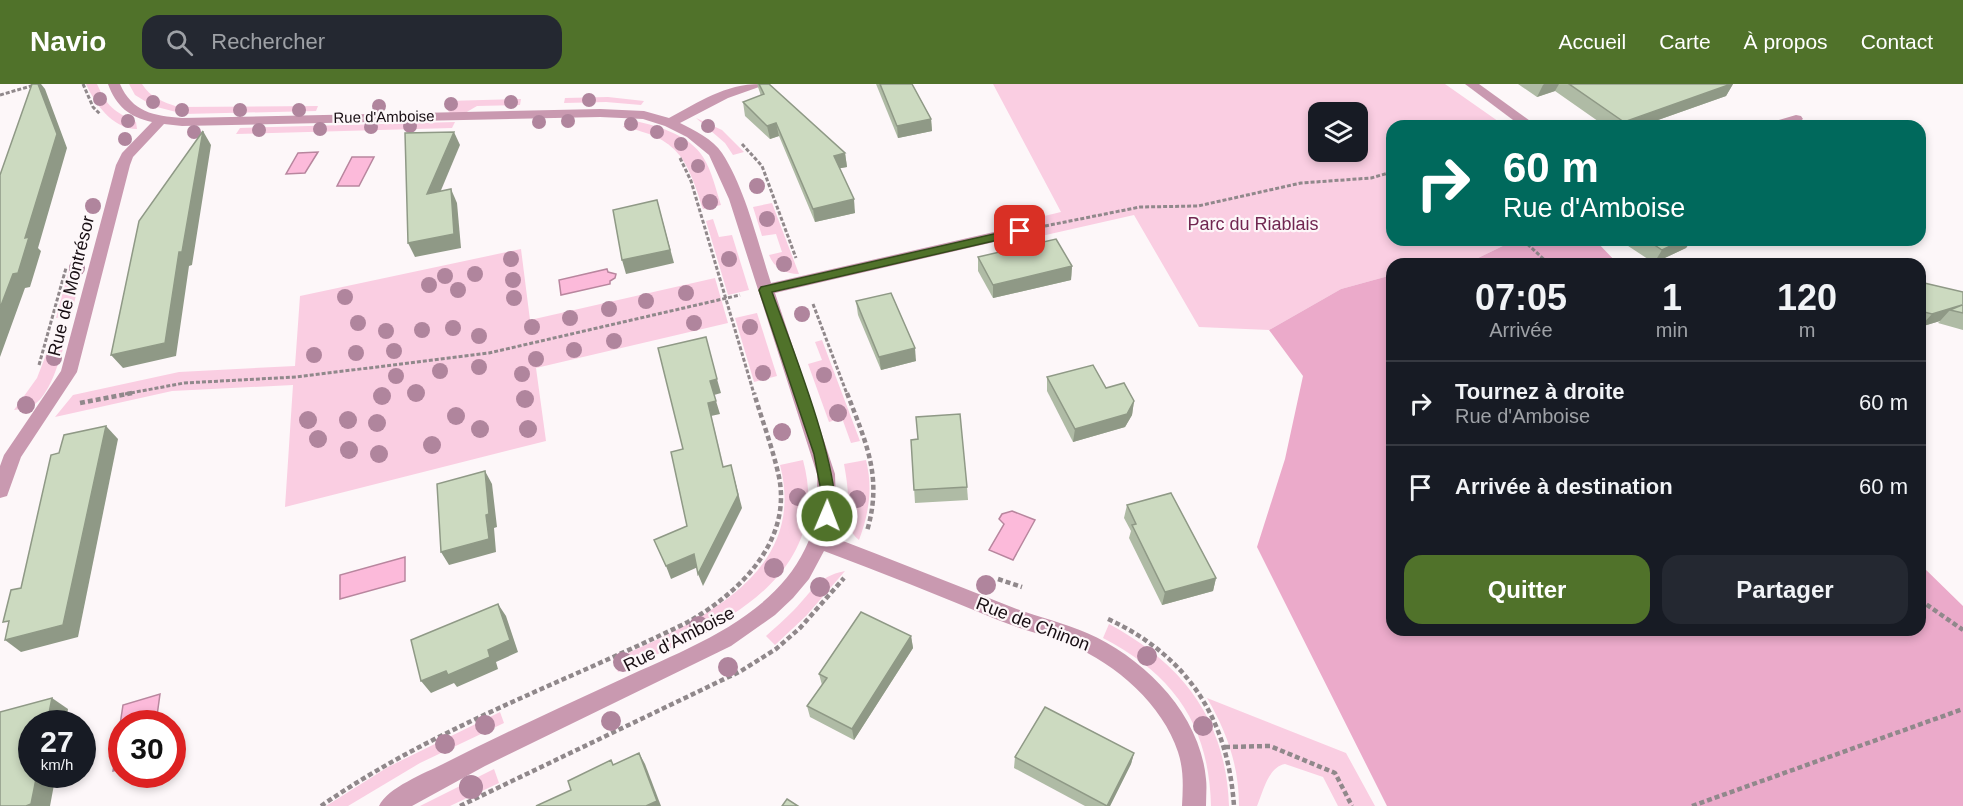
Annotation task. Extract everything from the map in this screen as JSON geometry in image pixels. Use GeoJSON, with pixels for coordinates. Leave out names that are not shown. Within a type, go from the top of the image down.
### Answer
{"type":"FeatureCollection","features":[{"type":"Feature","properties":{"kind":"street","name":"Rue d'Amboise"},"geometry":{"type":"LineString","coordinates":[[114,84],[123,102],[142,114],[160,121],[600,113],[644,115],[670,123],[692,134],[715,153],[736,199],[826,474],[827,516],[820,541],[795,583],[753,623],[686,660],[477,758],[391,806]]}},
{"type":"Feature","properties":{"kind":"street"},"geometry":{"type":"LineString","coordinates":[[670,123],[723,94],[754,84]]}},
{"type":"Feature","properties":{"kind":"street"},"geometry":{"type":"LineString","coordinates":[[1471,84],[1522,120]]}},
{"type":"Feature","properties":{"kind":"street","name":"Rue de Montrésor"},"geometry":{"type":"LineString","coordinates":[[0,491],[13,456],[69,372],[120,172],[127,156],[160,121]]}},
{"type":"Feature","properties":{"kind":"street"},"geometry":{"type":"LineString","coordinates":[[765,290],[1020,231]]}},
{"type":"Feature","properties":{"kind":"street","name":"Rue de Chinon"},"geometry":{"type":"LineString","coordinates":[[820,541],[1026,622],[1081,640],[1117,660],[1147,684],[1168,709],[1186,742],[1194,768],[1194,806]]}},
{"type":"Feature","properties":{"kind":"path"},"geometry":{"type":"LineString","coordinates":[[0,95],[38,84]]}},
{"type":"Feature","properties":{"kind":"path"},"geometry":{"type":"LineString","coordinates":[[83,84],[93,107],[104,117],[125,130],[146,135]]}},
{"type":"Feature","properties":{"kind":"path"},"geometry":{"type":"LineString","coordinates":[[460,806],[741,671],[776,648],[800,628],[849,572],[858,555],[873,511],[875,487],[870,457],[762,166],[736,138]]}},
{"type":"Feature","properties":{"kind":"path"},"geometry":{"type":"LineString","coordinates":[[321,806],[380,765],[471,718],[682,624],[726,597],[756,567],[766,550],[778,520],[781,491],[692,181],[686,167],[676,154]]}},
{"type":"Feature","properties":{"kind":"path"},"geometry":{"type":"LineString","coordinates":[[1020,231],[1140,207],[1198,206],[1302,183],[1371,178],[1386,174]]}},
{"type":"Feature","properties":{"kind":"path"},"geometry":{"type":"LineString","coordinates":[[1530,246],[1542,258]]}},
{"type":"Feature","properties":{"kind":"path"},"geometry":{"type":"LineString","coordinates":[[38,369],[68,260]]}},
{"type":"Feature","properties":{"kind":"path"},"geometry":{"type":"LineString","coordinates":[[45,410],[184,383],[296,377],[489,353],[765,290]]}},
{"type":"Feature","properties":{"kind":"path"},"geometry":{"type":"LineString","coordinates":[[1926,604],[1963,630]]}},
{"type":"Feature","properties":{"kind":"path"},"geometry":{"type":"LineString","coordinates":[[1692,806],[1772,780],[1963,709]]}},
{"type":"Feature","properties":{"kind":"path"},"geometry":{"type":"LineString","coordinates":[[1226,747],[1270,746],[1335,773],[1352,806]]}},
{"type":"Feature","properties":{"kind":"green space"},"geometry":{"type":"Polygon","coordinates":[[[86,84],[97,84],[108,103],[136,122],[137,129],[120,125],[106,114],[86,84]]]}},
{"type":"Feature","properties":{"kind":"green space"},"geometry":{"type":"Polygon","coordinates":[[[129,84],[142,84],[157,98],[178,107],[318,106],[316,111],[184,114],[153,106],[135,95],[129,84]]]}},
{"type":"Feature","properties":{"kind":"green space","name":"Parc du Riablais"},"geometry":{"type":"Polygon","coordinates":[[[993,84],[1445,84],[1496,120],[1386,120],[1386,246],[1503,246],[1478,258],[1386,258],[1386,277],[1341,289],[1269,330],[1199,327],[1134,215],[1011,243],[1002,226],[1061,212],[993,84]]]}},
{"type":"Feature","properties":{"kind":"green space"},"geometry":{"type":"Polygon","coordinates":[[[608,97],[644,101],[641,105],[606,102],[564,103],[565,98],[608,97]]]}},
{"type":"Feature","properties":{"kind":"green space"},"geometry":{"type":"Polygon","coordinates":[[[521,99],[520,105],[477,106],[465,113],[450,113],[445,107],[447,101],[521,99]]]}},
{"type":"Feature","properties":{"kind":"green space"},"geometry":{"type":"Polygon","coordinates":[[[696,118],[722,130],[744,152],[733,155],[725,143],[696,118]]]}},
{"type":"Feature","properties":{"kind":"green space"},"geometry":{"type":"Polygon","coordinates":[[[629,120],[670,131],[697,149],[709,168],[721,205],[703,209],[692,177],[678,153],[657,137],[623,127],[629,120]]]}},
{"type":"Feature","properties":{"kind":"green space"},"geometry":{"type":"Polygon","coordinates":[[[455,122],[452,128],[236,134],[240,128],[455,122]]]}},
{"type":"Feature","properties":{"kind":"green space"},"geometry":{"type":"Polygon","coordinates":[[[772,203],[799,274],[781,269],[769,255],[782,252],[776,234],[762,236],[753,207],[772,203]]]}},
{"type":"Feature","properties":{"kind":"green space"},"geometry":{"type":"Polygon","coordinates":[[[713,219],[719,237],[732,235],[749,290],[728,295],[706,221],[713,219]]]}},
{"type":"Feature","properties":{"kind":"green space"},"geometry":{"type":"Polygon","coordinates":[[[521,249],[530,320],[715,278],[728,323],[536,368],[546,441],[285,507],[293,385],[172,391],[55,417],[73,395],[179,372],[295,366],[300,296],[521,249]]]}},
{"type":"Feature","properties":{"kind":"green space"},"geometry":{"type":"Polygon","coordinates":[[[86,256],[71,315],[56,318],[72,259],[86,256]]]}},
{"type":"Feature","properties":{"kind":"green space"},"geometry":{"type":"Polygon","coordinates":[[[757,313],[777,376],[754,382],[735,318],[757,313]]]}},
{"type":"Feature","properties":{"kind":"green space"},"geometry":{"type":"Polygon","coordinates":[[[822,340],[860,441],[851,443],[842,418],[829,422],[808,364],[822,360],[815,342],[822,340]]]}},
{"type":"Feature","properties":{"kind":"green space"},"geometry":{"type":"Polygon","coordinates":[[[63,349],[52,379],[40,400],[30,407],[14,410],[37,378],[47,352],[63,349]]]}},
{"type":"Feature","properties":{"kind":"green space"},"geometry":{"type":"Polygon","coordinates":[[[803,460],[808,503],[801,539],[782,571],[756,597],[724,620],[618,672],[613,660],[677,630],[709,611],[738,590],[761,566],[778,537],[784,504],[780,465],[803,460]]]}},
{"type":"Feature","properties":{"kind":"green space"},"geometry":{"type":"Polygon","coordinates":[[[866,460],[869,500],[859,540],[851,530],[848,521],[848,490],[844,464],[866,460]]]}},
{"type":"Feature","properties":{"kind":"green space"},"geometry":{"type":"Polygon","coordinates":[[[845,571],[806,616],[775,645],[766,636],[821,581],[845,571]]]}},
{"type":"Feature","properties":{"kind":"green space"},"geometry":{"type":"Polygon","coordinates":[[[1109,624],[1159,657],[1179,676],[1196,698],[1209,721],[1219,747],[1226,775],[1229,806],[1211,806],[1209,777],[1203,751],[1195,727],[1183,706],[1150,668],[1103,638],[1109,624]]]}},
{"type":"Feature","properties":{"kind":"green space"},"geometry":{"type":"Polygon","coordinates":[[[1207,698],[1346,753],[1375,806],[1338,806],[1323,777],[1285,764],[1279,766],[1270,775],[1257,806],[1239,806],[1234,763],[1226,737],[1207,698]]]}},
{"type":"Feature","properties":{"kind":"green space"},"geometry":{"type":"Polygon","coordinates":[[[500,712],[504,723],[420,763],[348,806],[326,806],[388,767],[500,712]]]}},
{"type":"Feature","properties":{"kind":"green space"},"geometry":{"type":"Polygon","coordinates":[[[494,769],[499,783],[450,806],[420,806],[494,769]]]}},
{"type":"Feature","properties":{"kind":"shaded area"},"geometry":{"type":"Polygon","coordinates":[[[318,152],[305,173],[286,174],[298,153],[318,152]]]}},
{"type":"Feature","properties":{"kind":"shaded area"},"geometry":{"type":"Polygon","coordinates":[[[352,157],[374,157],[359,186],[337,186],[352,157]]]}},
{"type":"Feature","properties":{"kind":"shaded area"},"geometry":{"type":"Polygon","coordinates":[[[1503,246],[1601,246],[1612,258],[1478,258],[1503,246]]]}},
{"type":"Feature","properties":{"kind":"shaded area"},"geometry":{"type":"Polygon","coordinates":[[[607,269],[608,272],[616,274],[610,284],[561,295],[559,280],[607,269]]]}},
{"type":"Feature","properties":{"kind":"shaded area"},"geometry":{"type":"Polygon","coordinates":[[[1386,277],[1386,636],[1926,636],[1926,570],[1963,606],[1963,806],[1387,806],[1257,547],[1285,459],[1303,376],[1269,330],[1341,289],[1386,277]]]}},
{"type":"Feature","properties":{"kind":"shaded area"},"geometry":{"type":"Polygon","coordinates":[[[1012,511],[1035,520],[1013,560],[989,550],[1004,524],[999,519],[1002,514],[1012,511]]]}},
{"type":"Feature","properties":{"kind":"shaded area"},"geometry":{"type":"Polygon","coordinates":[[[405,557],[405,581],[340,599],[340,575],[405,557]]]}},
{"type":"Feature","properties":{"kind":"shaded area"},"geometry":{"type":"Polygon","coordinates":[[[160,694],[158,710],[122,710],[123,705],[160,694]]]}},
{"type":"Feature","properties":{"kind":"building"},"geometry":{"type":"Polygon","coordinates":[[[32,84],[38,84],[57,134],[25,238],[29,237],[18,273],[13,274],[0,308],[0,175],[32,84]]]}},
{"type":"Feature","properties":{"kind":"building"},"geometry":{"type":"Polygon","coordinates":[[[759,84],[769,84],[845,153],[834,156],[854,199],[813,209],[776,123],[767,126],[743,102],[764,94],[759,84]]]}},
{"type":"Feature","properties":{"kind":"building"},"geometry":{"type":"Polygon","coordinates":[[[880,84],[912,84],[931,119],[897,126],[880,84]]]}},
{"type":"Feature","properties":{"kind":"building"},"geometry":{"type":"Polygon","coordinates":[[[1569,84],[1731,84],[1630,120],[1621,120],[1569,84]]]}},
{"type":"Feature","properties":{"kind":"building"},"geometry":{"type":"Polygon","coordinates":[[[203,131],[182,252],[179,252],[165,343],[111,355],[139,221],[203,131]]]}},
{"type":"Feature","properties":{"kind":"building"},"geometry":{"type":"Polygon","coordinates":[[[454,132],[427,194],[451,189],[454,234],[408,243],[405,133],[454,132]]]}},
{"type":"Feature","properties":{"kind":"building"},"geometry":{"type":"Polygon","coordinates":[[[657,200],[670,250],[622,260],[613,210],[657,200]]]}},
{"type":"Feature","properties":{"kind":"building"},"geometry":{"type":"Polygon","coordinates":[[[1056,239],[1072,266],[993,285],[978,257],[1056,239]]]}},
{"type":"Feature","properties":{"kind":"building"},"geometry":{"type":"Polygon","coordinates":[[[1656,246],[1670,246],[1662,250],[1656,246]]]}},
{"type":"Feature","properties":{"kind":"building"},"geometry":{"type":"Polygon","coordinates":[[[1926,283],[1963,292],[1963,313],[1950,310],[1962,305],[1932,314],[1926,312],[1926,283]]]}},
{"type":"Feature","properties":{"kind":"building"},"geometry":{"type":"Polygon","coordinates":[[[891,293],[915,348],[879,357],[856,301],[891,293]]]}},
{"type":"Feature","properties":{"kind":"building"},"geometry":{"type":"Polygon","coordinates":[[[706,337],[717,379],[710,381],[716,401],[708,403],[723,467],[731,465],[738,495],[698,574],[694,554],[666,566],[654,540],[687,526],[671,452],[683,449],[658,348],[706,337]]]}},
{"type":"Feature","properties":{"kind":"building"},"geometry":{"type":"Polygon","coordinates":[[[1093,365],[1106,388],[1124,383],[1134,401],[1127,414],[1075,429],[1047,377],[1093,365]]]}},
{"type":"Feature","properties":{"kind":"building"},"geometry":{"type":"Polygon","coordinates":[[[960,414],[967,487],[914,490],[911,440],[918,439],[916,417],[960,414]]]}},
{"type":"Feature","properties":{"kind":"building"},"geometry":{"type":"Polygon","coordinates":[[[106,426],[63,625],[5,640],[9,621],[3,622],[11,590],[21,588],[51,455],[59,453],[64,435],[106,426]]]}},
{"type":"Feature","properties":{"kind":"building"},"geometry":{"type":"Polygon","coordinates":[[[485,471],[489,539],[441,552],[437,484],[485,471]]]}},
{"type":"Feature","properties":{"kind":"building"},"geometry":{"type":"Polygon","coordinates":[[[1171,493],[1216,578],[1165,592],[1132,525],[1136,524],[1127,505],[1171,493]]]}},
{"type":"Feature","properties":{"kind":"building"},"geometry":{"type":"Polygon","coordinates":[[[498,604],[510,640],[488,650],[490,657],[448,675],[446,671],[421,681],[411,640],[498,604]]]}},
{"type":"Feature","properties":{"kind":"building"},"geometry":{"type":"Polygon","coordinates":[[[861,612],[911,636],[852,729],[807,706],[827,678],[819,674],[861,612]]]}},
{"type":"Feature","properties":{"kind":"building"},"geometry":{"type":"Polygon","coordinates":[[[52,698],[50,710],[18,710],[18,788],[34,788],[31,804],[26,806],[0,806],[0,712],[52,698]]]}},
{"type":"Feature","properties":{"kind":"building"},"geometry":{"type":"Polygon","coordinates":[[[1045,707],[1134,753],[1107,806],[1015,757],[1045,707]]]}},
{"type":"Feature","properties":{"kind":"building"},"geometry":{"type":"Polygon","coordinates":[[[639,753],[657,801],[646,806],[536,806],[571,790],[568,781],[611,760],[613,765],[639,753]]]}},
{"type":"Feature","properties":{"kind":"building"},"geometry":{"type":"Polygon","coordinates":[[[787,799],[798,806],[782,806],[787,799]]]}},
{"type":"Feature","properties":{"kind":"route"},"geometry":{"type":"LineString","coordinates":[[827,516],[828,491],[821,454],[765,290],[1020,231]]}}]}
